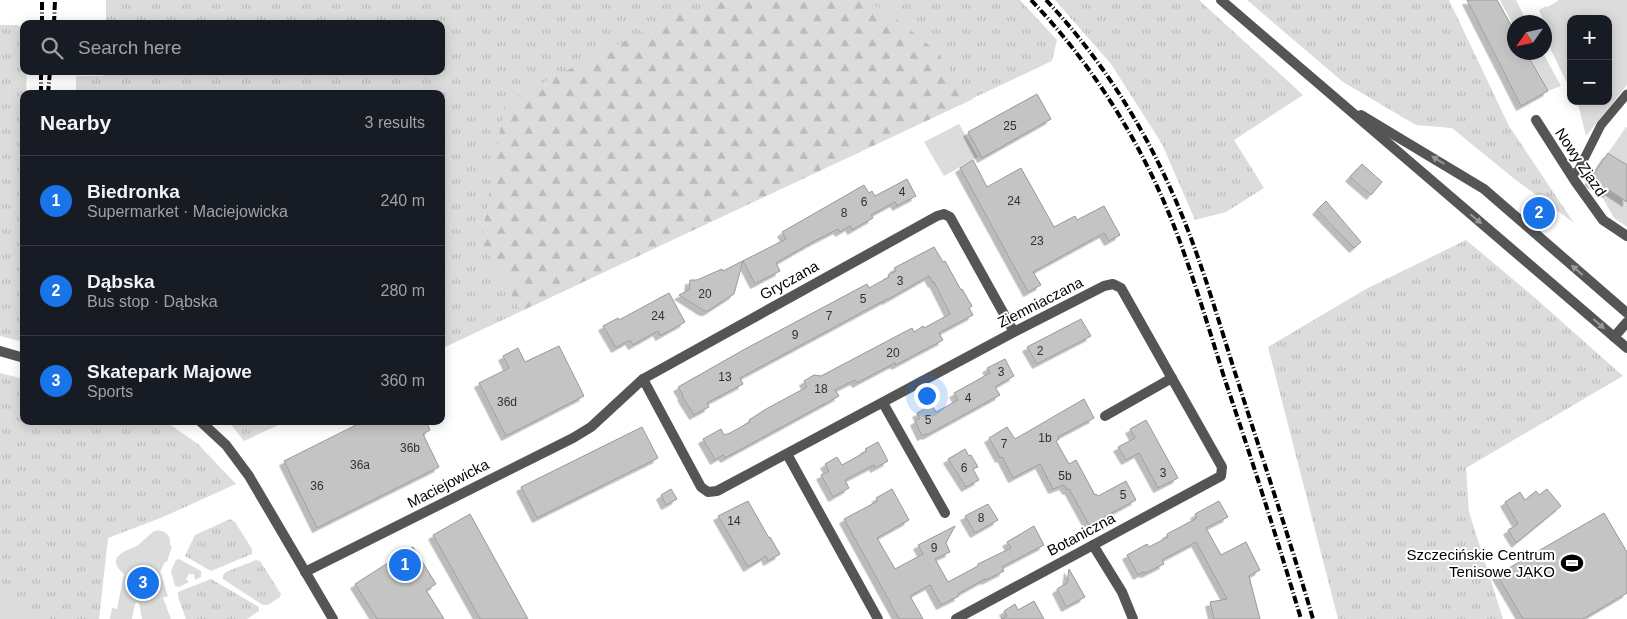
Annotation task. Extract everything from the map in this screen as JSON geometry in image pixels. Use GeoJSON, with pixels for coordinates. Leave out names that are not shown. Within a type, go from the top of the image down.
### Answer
{"type":"FeatureCollection","features":[{"type":"Feature","properties":{"kind":"street"},"geometry":{"type":"LineString","coordinates":[[1221,0],[1627,348]]}},
{"type":"Feature","properties":{"kind":"street"},"geometry":{"type":"LineString","coordinates":[[1571,175],[1578,171],[1601,125],[1627,94]]}},
{"type":"Feature","properties":{"kind":"street"},"geometry":{"type":"LineString","coordinates":[[1339,102],[1394,133],[1484,189],[1627,313]]}},
{"type":"Feature","properties":{"kind":"street","name":"Nowy Zjazd"},"geometry":{"type":"LineString","coordinates":[[1536,120],[1571,175],[1604,220],[1627,236]]}},
{"type":"Feature","properties":{"kind":"street","name":"Gryczana"},"geometry":{"type":"LineString","coordinates":[[643,379],[944,214],[950,217],[1014,332]]}},
{"type":"Feature","properties":{"kind":"street","name":"Ziemniaczana"},"geometry":{"type":"LineString","coordinates":[[643,379],[695,478],[701,487],[708,492],[717,491],[1014,332],[1104,286],[1113,284],[1121,288],[1222,468],[1222,476]]}},
{"type":"Feature","properties":{"kind":"street"},"geometry":{"type":"LineString","coordinates":[[1614,337],[1627,322]]}},
{"type":"Feature","properties":{"kind":"street"},"geometry":{"type":"LineString","coordinates":[[0,351],[20,357]]}},
{"type":"Feature","properties":{"kind":"street"},"geometry":{"type":"LineString","coordinates":[[1105,416],[1172,378]]}},
{"type":"Feature","properties":{"kind":"street","name":"Maciejowicka"},"geometry":{"type":"LineString","coordinates":[[305,572],[573,438],[591,427],[643,379]]}},
{"type":"Feature","properties":{"kind":"street"},"geometry":{"type":"LineString","coordinates":[[883,403],[945,513]]}},
{"type":"Feature","properties":{"kind":"street"},"geometry":{"type":"LineString","coordinates":[[204,425],[226,445],[243,467],[334,619]]}},
{"type":"Feature","properties":{"kind":"street"},"geometry":{"type":"LineString","coordinates":[[787,454],[878,619]]}},
{"type":"Feature","properties":{"kind":"street","name":"Botaniczna"},"geometry":{"type":"LineString","coordinates":[[956,619],[1222,476]]}},
{"type":"Feature","properties":{"kind":"street"},"geometry":{"type":"LineString","coordinates":[[1093,545],[1122,592],[1133,619]]}},
{"type":"Feature","properties":{"kind":"green space"},"geometry":{"type":"Polygon","coordinates":[[[106,0],[1020,0],[1057,40],[1052,61],[445,347],[445,90],[76,90],[76,76],[445,75],[445,20],[106,20],[106,0]]]}},
{"type":"Feature","properties":{"kind":"green space"},"geometry":{"type":"Polygon","coordinates":[[[728,0],[858,0],[884,9],[936,51],[973,99],[521,311],[481,241],[505,102],[672,17],[728,0]]]}},
{"type":"Feature","properties":{"kind":"green space"},"geometry":{"type":"Polygon","coordinates":[[[1055,0],[1199,0],[1303,95],[1234,140],[1264,188],[1226,212],[1195,220],[1162,144],[1111,64],[1055,0]]]}},
{"type":"Feature","properties":{"kind":"green space"},"geometry":{"type":"Polygon","coordinates":[[[1247,0],[1449,0],[1509,126],[1574,223],[1512,177],[1452,128],[1416,125],[1343,82],[1247,0]]]}},
{"type":"Feature","properties":{"kind":"green space"},"geometry":{"type":"Polygon","coordinates":[[[1500,0],[1516,0],[1524,15],[1508,15],[1500,0]]]}},
{"type":"Feature","properties":{"kind":"green space"},"geometry":{"type":"Polygon","coordinates":[[[1627,0],[1627,85],[1612,104],[1612,15],[1567,15],[1567,83],[1552,52],[1552,15],[1541,15],[1539,10],[1558,1],[1627,0]]]}},
{"type":"Feature","properties":{"kind":"green space"},"geometry":{"type":"Polygon","coordinates":[[[0,25],[17,25],[20,27],[20,75],[27,75],[26,90],[20,90],[20,341],[0,336],[0,25]]]}},
{"type":"Feature","properties":{"kind":"green space"},"geometry":{"type":"Polygon","coordinates":[[[1532,60],[1547,60],[1561,86],[1548,91],[1532,60]]]}},
{"type":"Feature","properties":{"kind":"green space"},"geometry":{"type":"Polygon","coordinates":[[[1578,105],[1611,105],[1586,136],[1578,105]]]}},
{"type":"Feature","properties":{"kind":"green space"},"geometry":{"type":"Polygon","coordinates":[[[959,124],[978,157],[944,176],[924,142],[959,124]]]}},
{"type":"Feature","properties":{"kind":"green space"},"geometry":{"type":"Polygon","coordinates":[[[1627,128],[1627,166],[1608,153],[1627,128]]]}},
{"type":"Feature","properties":{"kind":"green space"},"geometry":{"type":"Polygon","coordinates":[[[1596,186],[1607,193],[1609,190],[1627,202],[1627,227],[1614,218],[1596,186]]]}},
{"type":"Feature","properties":{"kind":"green space"},"geometry":{"type":"Polygon","coordinates":[[[1466,240],[1623,376],[1466,468],[1469,512],[1503,619],[1338,619],[1268,347],[1366,289],[1466,240]]]}},
{"type":"Feature","properties":{"kind":"green space"},"geometry":{"type":"Polygon","coordinates":[[[0,373],[20,378],[20,425],[171,425],[198,444],[236,484],[163,517],[108,538],[99,619],[0,619],[0,373]]]}},
{"type":"Feature","properties":{"kind":"green space"},"geometry":{"type":"Polygon","coordinates":[[[231,425],[278,425],[244,441],[231,425]]]}},
{"type":"Feature","properties":{"kind":"green space"},"geometry":{"type":"Polygon","coordinates":[[[230,519],[235,522],[252,549],[252,554],[211,571],[185,556],[195,535],[230,519]]]}},
{"type":"Feature","properties":{"kind":"green space"},"geometry":{"type":"Polygon","coordinates":[[[154,531],[166,533],[172,546],[167,562],[165,562],[160,572],[168,596],[163,598],[171,619],[142,619],[137,602],[132,619],[110,619],[112,608],[117,609],[124,574],[117,566],[117,557],[137,546],[154,531]]]}},
{"type":"Feature","properties":{"kind":"green space"},"geometry":{"type":"Polygon","coordinates":[[[179,559],[201,571],[201,577],[195,580],[194,574],[189,574],[186,579],[189,582],[179,587],[175,586],[171,571],[176,560],[179,559]]]}},
{"type":"Feature","properties":{"kind":"green space"},"geometry":{"type":"Polygon","coordinates":[[[256,560],[260,561],[281,594],[280,597],[268,605],[263,605],[223,579],[223,575],[226,572],[256,560]]]}},
{"type":"Feature","properties":{"kind":"green space"},"geometry":{"type":"Polygon","coordinates":[[[211,579],[259,607],[259,611],[247,619],[186,619],[178,592],[211,579]]]}},
{"type":"Feature","properties":{"kind":"green space"},"geometry":{"type":"Polygon","coordinates":[[[0,596],[51,619],[0,619],[0,596]]]}},
{"type":"Feature","properties":{"kind":"building"},"geometry":{"type":"Polygon","coordinates":[[[1467,0],[1497,0],[1507,18],[1507,60],[1531,60],[1548,91],[1521,106],[1467,0]]]}},
{"type":"Feature","properties":{"kind":"building"},"geometry":{"type":"Polygon","coordinates":[[[1037,94],[1051,119],[982,158],[968,132],[1037,94]]]}},
{"type":"Feature","properties":{"kind":"building"},"geometry":{"type":"Polygon","coordinates":[[[1608,153],[1627,165],[1627,202],[1609,190],[1607,193],[1589,181],[1608,153]]]}},
{"type":"Feature","properties":{"kind":"building"},"geometry":{"type":"Polygon","coordinates":[[[973,160],[987,187],[1021,168],[1054,227],[1075,216],[1077,220],[1104,206],[1120,235],[1109,241],[1104,233],[1033,272],[1041,285],[1028,292],[960,168],[973,160]]]}},
{"type":"Feature","properties":{"kind":"building"},"geometry":{"type":"Polygon","coordinates":[[[1362,164],[1382,182],[1371,195],[1350,177],[1362,164]]]}},
{"type":"Feature","properties":{"kind":"building"},"geometry":{"type":"Polygon","coordinates":[[[907,179],[916,196],[897,206],[895,202],[871,215],[873,218],[852,230],[850,226],[840,232],[838,229],[811,243],[776,263],[780,271],[755,284],[743,261],[734,294],[708,311],[704,311],[679,295],[689,290],[690,280],[697,280],[722,269],[723,271],[786,239],[782,232],[864,185],[869,193],[872,191],[875,196],[907,179]]]}},
{"type":"Feature","properties":{"kind":"building"},"geometry":{"type":"Polygon","coordinates":[[[1326,201],[1361,242],[1354,248],[1317,210],[1326,201]]]}},
{"type":"Feature","properties":{"kind":"building"},"geometry":{"type":"Polygon","coordinates":[[[934,247],[943,262],[945,261],[972,306],[969,308],[973,315],[939,333],[943,340],[896,365],[895,363],[857,383],[855,380],[835,390],[839,396],[725,458],[723,455],[715,460],[703,439],[721,429],[724,435],[730,433],[750,422],[749,420],[766,409],[807,387],[804,381],[814,375],[821,376],[912,328],[914,332],[950,314],[934,282],[929,276],[740,378],[743,384],[707,403],[709,407],[694,415],[678,387],[867,284],[869,288],[889,277],[888,275],[896,271],[894,268],[934,247]]]}},
{"type":"Feature","properties":{"kind":"building"},"geometry":{"type":"Polygon","coordinates":[[[669,293],[685,322],[660,336],[658,331],[633,345],[630,340],[616,348],[603,326],[618,318],[619,320],[669,293]]]}},
{"type":"Feature","properties":{"kind":"building"},"geometry":{"type":"Polygon","coordinates":[[[1081,319],[1091,336],[1037,364],[1027,347],[1081,319]]]}},
{"type":"Feature","properties":{"kind":"building"},"geometry":{"type":"Polygon","coordinates":[[[559,346],[584,396],[506,436],[479,383],[509,368],[503,356],[518,348],[525,362],[559,346]]]}},
{"type":"Feature","properties":{"kind":"building"},"geometry":{"type":"Polygon","coordinates":[[[1005,359],[1014,376],[995,387],[1000,395],[922,436],[915,421],[920,418],[917,413],[932,405],[936,412],[958,400],[954,393],[990,373],[987,368],[1005,359]]]}},
{"type":"Feature","properties":{"kind":"building"},"geometry":{"type":"Polygon","coordinates":[[[1084,399],[1094,418],[1058,437],[1059,439],[1056,441],[1069,464],[1076,460],[1095,495],[1098,496],[1126,481],[1136,500],[1089,525],[1069,489],[1067,490],[1064,485],[1053,489],[1040,464],[1013,478],[989,438],[1007,427],[1015,439],[1084,399]]]}},
{"type":"Feature","properties":{"kind":"building"},"geometry":{"type":"Polygon","coordinates":[[[1146,420],[1178,478],[1158,488],[1139,453],[1126,460],[1118,447],[1135,438],[1130,429],[1146,420]]]}},
{"type":"Feature","properties":{"kind":"building"},"geometry":{"type":"Polygon","coordinates":[[[356,425],[428,425],[430,430],[423,434],[439,467],[317,528],[284,461],[356,425]]]}},
{"type":"Feature","properties":{"kind":"building"},"geometry":{"type":"Polygon","coordinates":[[[642,427],[658,458],[537,518],[521,487],[642,427]]]}},
{"type":"Feature","properties":{"kind":"building"},"geometry":{"type":"Polygon","coordinates":[[[878,442],[888,461],[875,468],[874,465],[845,480],[849,488],[833,497],[821,475],[829,471],[825,464],[837,457],[842,465],[867,451],[865,449],[878,442]]]}},
{"type":"Feature","properties":{"kind":"building"},"geometry":{"type":"Polygon","coordinates":[[[965,449],[978,467],[973,469],[979,480],[966,487],[948,459],[965,449]]]}},
{"type":"Feature","properties":{"kind":"building"},"geometry":{"type":"Polygon","coordinates":[[[671,489],[677,499],[666,505],[661,495],[671,489]]]}},
{"type":"Feature","properties":{"kind":"building"},"geometry":{"type":"Polygon","coordinates":[[[892,489],[909,520],[877,538],[895,569],[923,554],[918,545],[955,526],[946,543],[950,552],[935,559],[948,582],[978,566],[978,564],[1011,548],[1007,542],[1034,526],[1044,545],[1002,567],[1004,571],[985,579],[941,605],[930,585],[910,596],[923,619],[899,619],[844,519],[878,501],[876,498],[892,489]]]}},
{"type":"Feature","properties":{"kind":"building"},"geometry":{"type":"Polygon","coordinates":[[[1547,489],[1561,506],[1516,543],[1508,530],[1518,524],[1505,502],[1520,492],[1525,500],[1536,491],[1539,495],[1547,489]]]}},
{"type":"Feature","properties":{"kind":"building"},"geometry":{"type":"Polygon","coordinates":[[[748,501],[780,554],[768,561],[766,556],[748,567],[718,516],[748,501]]]}},
{"type":"Feature","properties":{"kind":"building"},"geometry":{"type":"Polygon","coordinates":[[[1219,501],[1228,517],[1206,528],[1221,555],[1246,542],[1260,570],[1249,576],[1260,619],[1214,619],[1210,602],[1227,599],[1196,542],[1162,560],[1164,564],[1138,575],[1127,555],[1147,544],[1149,547],[1168,537],[1167,534],[1197,518],[1195,514],[1219,501]]]}},
{"type":"Feature","properties":{"kind":"building"},"geometry":{"type":"Polygon","coordinates":[[[988,504],[998,520],[975,533],[965,516],[988,504]]]}},
{"type":"Feature","properties":{"kind":"building","name":"Szczecińskie Centrum Tenisowe JAKO"},"geometry":{"type":"Polygon","coordinates":[[[1604,513],[1627,552],[1627,593],[1583,619],[1523,619],[1497,575],[1604,513]]]}},
{"type":"Feature","properties":{"kind":"building"},"geometry":{"type":"Polygon","coordinates":[[[470,514],[528,619],[480,619],[433,535],[470,514]]]}},
{"type":"Feature","properties":{"kind":"building"},"geometry":{"type":"Polygon","coordinates":[[[413,547],[436,584],[426,590],[444,619],[377,619],[355,584],[413,547]]]}},
{"type":"Feature","properties":{"kind":"building"},"geometry":{"type":"Polygon","coordinates":[[[1069,569],[1085,597],[1066,607],[1057,589],[1067,583],[1069,569]]]}},
{"type":"Feature","properties":{"kind":"building"},"geometry":{"type":"Polygon","coordinates":[[[1034,601],[1044,619],[1001,619],[1007,616],[1004,611],[1015,604],[1018,610],[1034,601]]]}},
{"type":"Feature","properties":{"kind":"railway"},"geometry":{"type":"LineString","coordinates":[[42,0],[42,20]]}},
{"type":"Feature","properties":{"kind":"railway"},"geometry":{"type":"LineString","coordinates":[[54,20],[55,0]]}},
{"type":"Feature","properties":{"kind":"railway"},"geometry":{"type":"LineString","coordinates":[[1031,0],[1054,25],[1095,78],[1131,135],[1161,195],[1194,282],[1301,619]]}},
{"type":"Feature","properties":{"kind":"railway"},"geometry":{"type":"LineString","coordinates":[[1046,0],[1084,44],[1117,91],[1147,140],[1182,215],[1208,287],[1313,619]]}},
{"type":"Feature","properties":{"kind":"railway"},"geometry":{"type":"LineString","coordinates":[[41,75],[41,90]]}},
{"type":"Feature","properties":{"kind":"railway"},"geometry":{"type":"LineString","coordinates":[[48,90],[50,75]]}},
{"type":"Feature","properties":{"kind":"place","name":"Dąbska"},"geometry":{"type":"Point","coordinates":[1539,213]}},
{"type":"Feature","properties":{"kind":"place","name":"Szczecińskie Centrum Tenisowe JAKO"},"geometry":{"type":"Point","coordinates":[1572,563]}},
{"type":"Feature","properties":{"kind":"place","name":"Biedronka"},"geometry":{"type":"Point","coordinates":[405,565]}},
{"type":"Feature","properties":{"kind":"place","name":"Skatepark Majowe"},"geometry":{"type":"Point","coordinates":[143,583]}}]}
